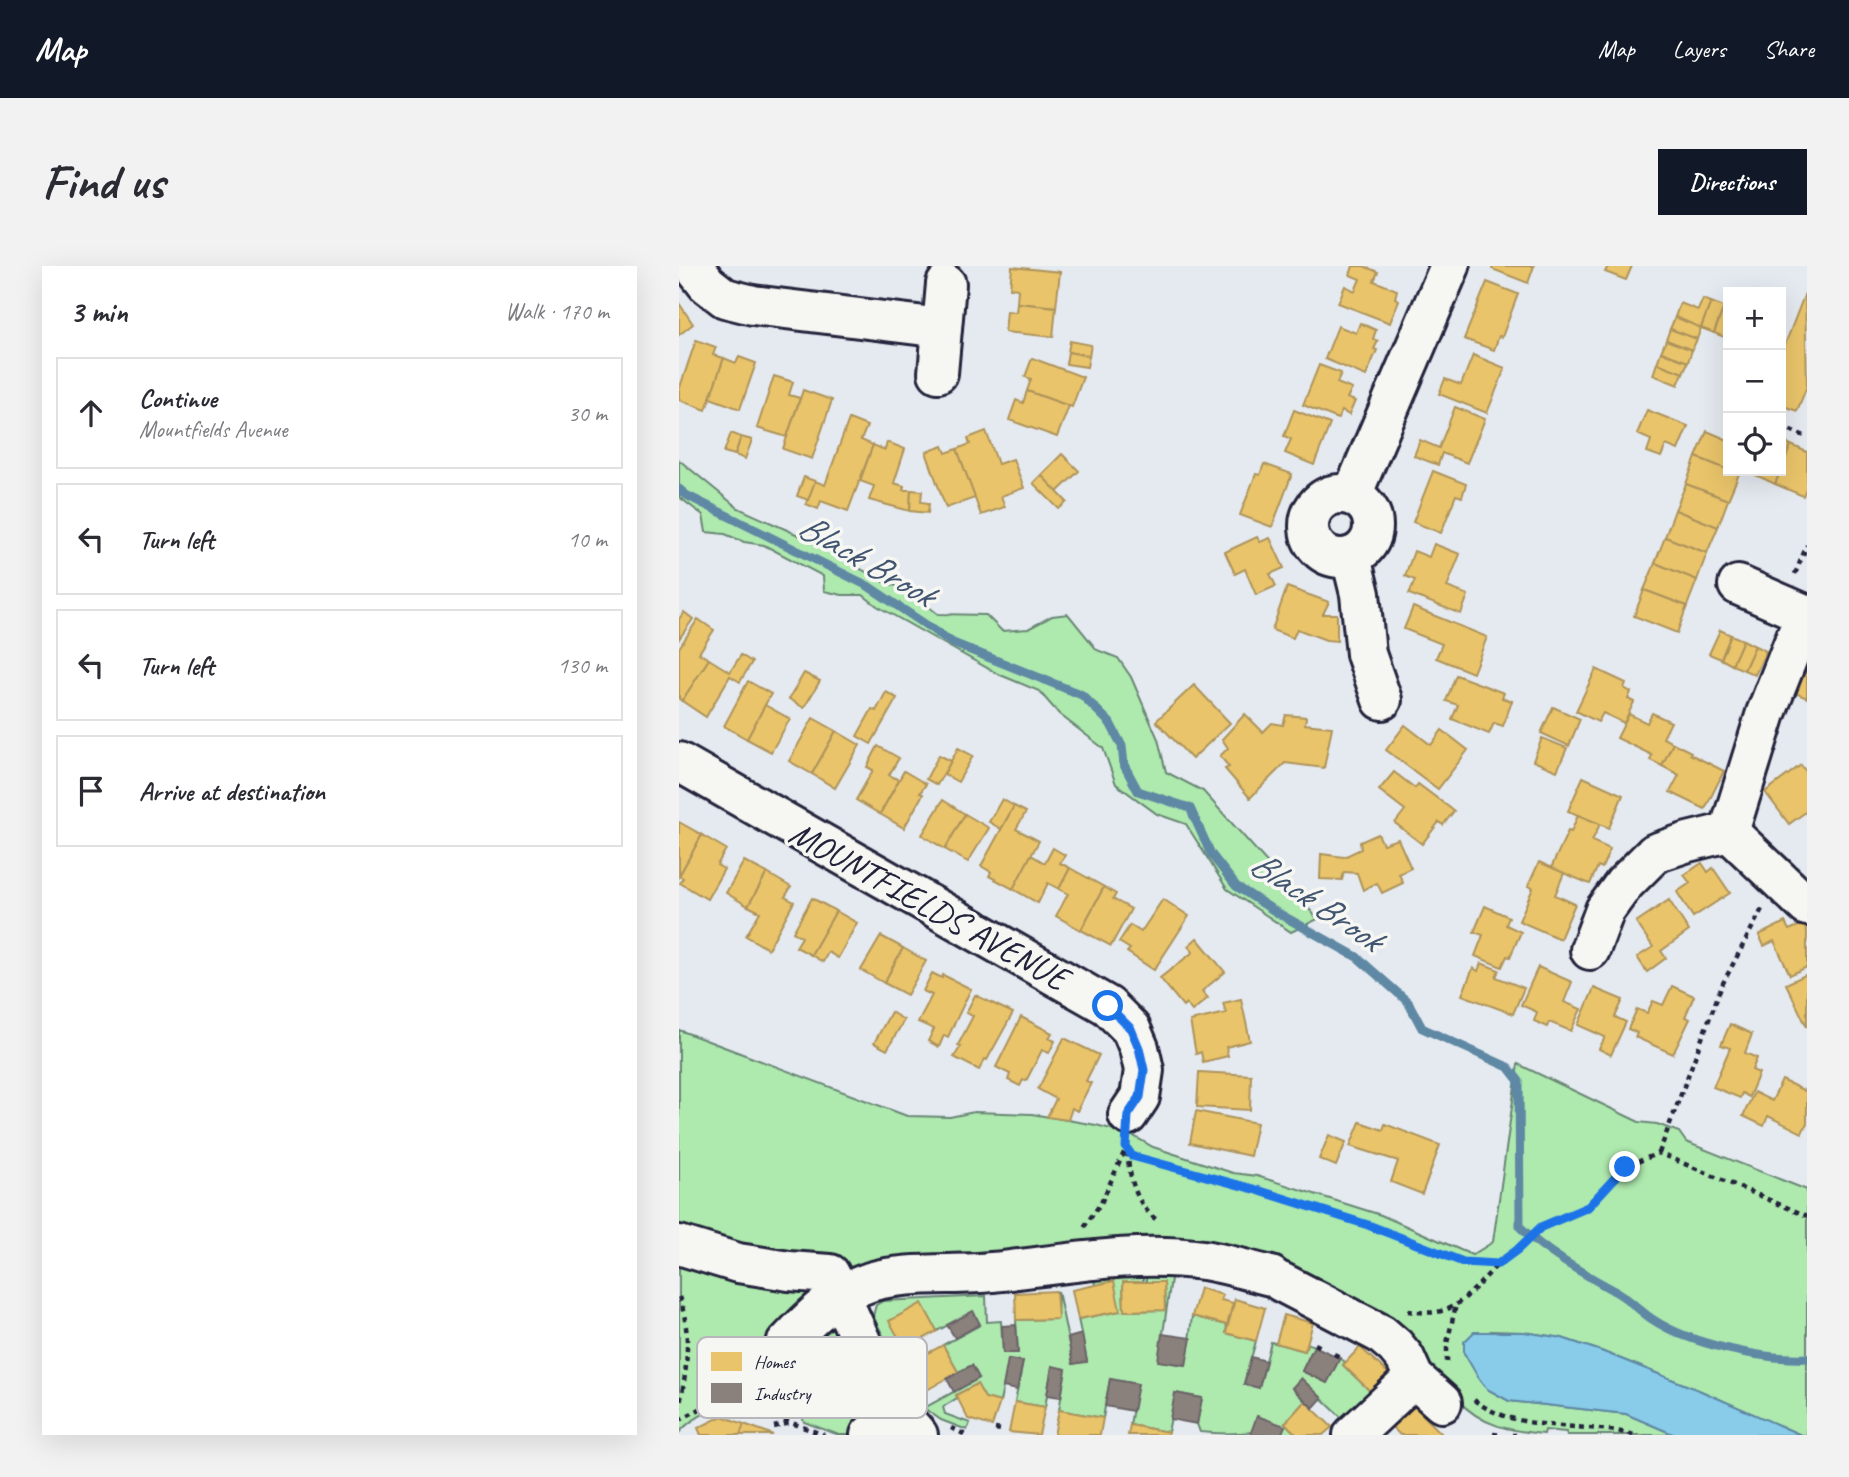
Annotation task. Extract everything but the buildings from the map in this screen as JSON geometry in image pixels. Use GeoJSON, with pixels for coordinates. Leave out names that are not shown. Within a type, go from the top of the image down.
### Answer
{"type":"FeatureCollection","features":[{"type":"Feature","properties":{"kind":"street"},"geometry":{"type":"LineString","coordinates":[[693,266],[707,284],[725,298],[753,305],[942,328]]}},
{"type":"Feature","properties":{"kind":"street"},"geometry":{"type":"LineString","coordinates":[[1352,495],[1450,266]]}},
{"type":"Feature","properties":{"kind":"street"},"geometry":{"type":"LineString","coordinates":[[938,373],[946,284]]}},
{"type":"Feature","properties":{"kind":"street"},"geometry":{"type":"LineString","coordinates":[[1352,495],[1363,502],[1371,513],[1371,539],[1363,550],[1351,556],[1339,558],[1327,555],[1317,548],[1311,537],[1308,525],[1311,513],[1318,503],[1328,496],[1352,495]]}},
{"type":"Feature","properties":{"kind":"street"},"geometry":{"type":"LineString","coordinates":[[1351,556],[1360,594],[1356,656],[1382,700]]}},
{"type":"Feature","properties":{"kind":"street"},"geometry":{"type":"LineString","coordinates":[[1729,832],[1766,713],[1806,614],[1738,585]]}},
{"type":"Feature","properties":{"kind":"street","name":"MOUNTFIELDS AVENUE"},"geometry":{"type":"LineString","coordinates":[[679,762],[1108,1006],[1131,1029],[1144,1070],[1140,1097],[1127,1131]]}},
{"type":"Feature","properties":{"kind":"street"},"geometry":{"type":"LineString","coordinates":[[1590,950],[1605,910],[1624,884],[1648,841],[1688,842],[1729,832]]}},
{"type":"Feature","properties":{"kind":"street"},"geometry":{"type":"LineString","coordinates":[[1729,832],[1807,906]]}},
{"type":"Feature","properties":{"kind":"street"},"geometry":{"type":"LineString","coordinates":[[679,1245],[738,1263],[830,1274],[862,1337]]}},
{"type":"Feature","properties":{"kind":"street"},"geometry":{"type":"LineString","coordinates":[[775,1337],[841,1294],[871,1282],[1119,1257],[1205,1260],[1276,1279],[1332,1307],[1381,1334],[1453,1389]]}},
{"type":"Feature","properties":{"kind":"street"},"geometry":{"type":"LineString","coordinates":[[1353,1435],[1431,1370]]}},
{"type":"Feature","properties":{"kind":"street"},"geometry":{"type":"LineString","coordinates":[[870,1435],[921,1424]]}},
{"type":"Feature","properties":{"kind":"path"},"geometry":{"type":"LineString","coordinates":[[1786,428],[1807,437]]}},
{"type":"Feature","properties":{"kind":"path"},"geometry":{"type":"LineString","coordinates":[[1659,1153],[1722,985],[1781,879]]}},
{"type":"Feature","properties":{"kind":"path"},"geometry":{"type":"LineString","coordinates":[[1127,1131],[1130,1173],[1136,1194],[1155,1220],[1166,1226]]}},
{"type":"Feature","properties":{"kind":"path"},"geometry":{"type":"LineString","coordinates":[[1082,1229],[1101,1203],[1127,1131]]}},
{"type":"Feature","properties":{"kind":"path"},"geometry":{"type":"LineString","coordinates":[[1127,1131],[1132,1156],[1257,1190],[1368,1225],[1463,1262],[1498,1264]]}},
{"type":"Feature","properties":{"kind":"path"},"geometry":{"type":"LineString","coordinates":[[1416,1318],[1408,1311],[1432,1313],[1456,1305],[1541,1227],[1588,1207],[1625,1167],[1659,1153],[1807,1216]]}},
{"type":"Feature","properties":{"kind":"path"},"geometry":{"type":"LineString","coordinates":[[679,1297],[687,1346],[679,1408]]}},
{"type":"Feature","properties":{"kind":"path"},"geometry":{"type":"LineString","coordinates":[[1431,1370],[1447,1343],[1456,1305]]}},
{"type":"Feature","properties":{"kind":"path"},"geometry":{"type":"LineString","coordinates":[[1315,1344],[1321,1347]]}},
{"type":"Feature","properties":{"kind":"path"},"geometry":{"type":"LineString","coordinates":[[1431,1370],[1441,1350]]}},
{"type":"Feature","properties":{"kind":"path"},"geometry":{"type":"LineString","coordinates":[[1334,1354],[1340,1357]]}},
{"type":"Feature","properties":{"kind":"path"},"geometry":{"type":"LineString","coordinates":[[1431,1370],[1453,1389],[1507,1418],[1617,1430],[1635,1435]]}},
{"type":"Feature","properties":{"kind":"path"},"geometry":{"type":"LineString","coordinates":[[679,1420],[697,1409]]}},
{"type":"Feature","properties":{"kind":"path"},"geometry":{"type":"LineString","coordinates":[[689,1413],[692,1421]]}},
{"type":"Feature","properties":{"kind":"path"},"geometry":{"type":"LineString","coordinates":[[778,1418],[824,1435]]}},
{"type":"Feature","properties":{"kind":"path"},"geometry":{"type":"LineString","coordinates":[[774,1427],[791,1423]]}},
{"type":"Feature","properties":{"kind":"path"},"geometry":{"type":"LineString","coordinates":[[921,1424],[968,1434]]}},
{"type":"Feature","properties":{"kind":"path"},"geometry":{"type":"LineString","coordinates":[[995,1429],[1002,1430]]}},
{"type":"Feature","properties":{"kind":"path"},"geometry":{"type":"LineString","coordinates":[[1491,1434],[1502,1435]]}},
{"type":"Feature","properties":{"kind":"green space"},"geometry":{"type":"Polygon","coordinates":[[[679,460],[738,508],[805,538],[886,583],[904,588],[938,614],[986,615],[1002,631],[1028,629],[1052,616],[1068,614],[1097,650],[1118,658],[1131,677],[1158,739],[1166,772],[1203,791],[1318,919],[1291,932],[1227,889],[1186,824],[1157,814],[1116,784],[1103,748],[1059,714],[1039,691],[998,674],[877,606],[863,595],[842,595],[824,591],[823,576],[764,545],[744,542],[725,534],[706,532],[703,515],[679,497],[679,460]]]}},
{"type":"Feature","properties":{"kind":"green space"},"geometry":{"type":"Polygon","coordinates":[[[679,1030],[907,1116],[950,1117],[974,1112],[1032,1114],[1130,1134],[1153,1147],[1233,1173],[1257,1176],[1381,1215],[1472,1255],[1493,1242],[1518,1064],[1639,1122],[1657,1124],[1679,1132],[1686,1142],[1807,1190],[1807,1435],[1801,1435],[1601,1351],[1562,1338],[1524,1332],[1491,1331],[1464,1342],[1464,1353],[1487,1389],[1509,1401],[1626,1414],[1675,1435],[1567,1435],[1566,1432],[1545,1430],[1544,1434],[1497,1426],[1467,1409],[1295,1273],[875,1266],[782,1337],[697,1337],[697,1418],[679,1433],[679,1030]]]}},
{"type":"Feature","properties":{"kind":"green space"},"geometry":{"type":"Polygon","coordinates":[[[1143,1273],[1143,1282],[1123,1283],[1124,1311],[1165,1310],[1164,1282],[1146,1282],[1146,1277],[1170,1276],[1159,1361],[1186,1365],[1192,1316],[1227,1325],[1226,1333],[1256,1341],[1244,1383],[1259,1387],[1271,1342],[1305,1351],[1307,1343],[1314,1346],[1302,1371],[1327,1383],[1340,1358],[1345,1362],[1343,1365],[1372,1393],[1348,1417],[1341,1417],[1301,1379],[1292,1388],[1305,1401],[1285,1423],[1297,1435],[1281,1435],[1284,1427],[1242,1433],[1200,1432],[1197,1424],[1202,1398],[1176,1393],[1168,1432],[1130,1425],[1137,1384],[1110,1379],[1103,1418],[1059,1410],[1066,1369],[1052,1367],[1045,1407],[1015,1402],[1023,1362],[1009,1359],[1000,1402],[985,1398],[977,1384],[956,1395],[957,1398],[943,1407],[945,1414],[970,1423],[967,1430],[941,1420],[927,1410],[927,1406],[979,1378],[972,1365],[958,1372],[943,1345],[980,1325],[973,1312],[937,1331],[922,1304],[890,1321],[898,1337],[884,1337],[873,1316],[876,1305],[883,1301],[986,1296],[987,1322],[1001,1321],[1003,1353],[1018,1352],[1016,1320],[1057,1319],[1058,1291],[1073,1364],[1087,1361],[1078,1319],[1120,1311],[1095,1285],[1093,1276],[1143,1273]]]}},
{"type":"Feature","properties":{"kind":"green space"},"geometry":{"type":"Polygon","coordinates":[[[832,1320],[846,1336],[846,1337],[815,1337],[832,1320]]]}},
{"type":"Feature","properties":{"kind":"green space"},"geometry":{"type":"Polygon","coordinates":[[[803,1418],[866,1418],[851,1435],[839,1435],[804,1422],[803,1418]]]}},
{"type":"Feature","properties":{"kind":"water"},"geometry":{"type":"Polygon","coordinates":[[[1474,1332],[1524,1332],[1562,1338],[1701,1391],[1801,1435],[1675,1435],[1626,1414],[1509,1401],[1487,1389],[1464,1353],[1464,1342],[1474,1332]]]}},
{"type":"Feature","properties":{"kind":"waterway","name":"Black Brook"},"geometry":{"type":"LineString","coordinates":[[679,489],[686,495],[868,586],[953,643],[1082,695],[1110,723],[1122,746],[1124,765],[1138,791],[1190,808],[1211,854],[1236,886],[1276,912],[1357,957],[1408,1002],[1422,1028],[1508,1067],[1519,1081],[1520,1227],[1555,1255],[1622,1296],[1667,1328],[1727,1349],[1769,1356],[1807,1358]]}},
{"type":"Feature","properties":{"kind":"route"},"geometry":{"type":"LineString","coordinates":[[1108,1006],[1131,1029],[1144,1070],[1140,1097],[1128,1115],[1126,1147],[1132,1156],[1257,1190],[1368,1225],[1463,1262],[1498,1264],[1541,1227],[1588,1207],[1625,1167]]}}]}
